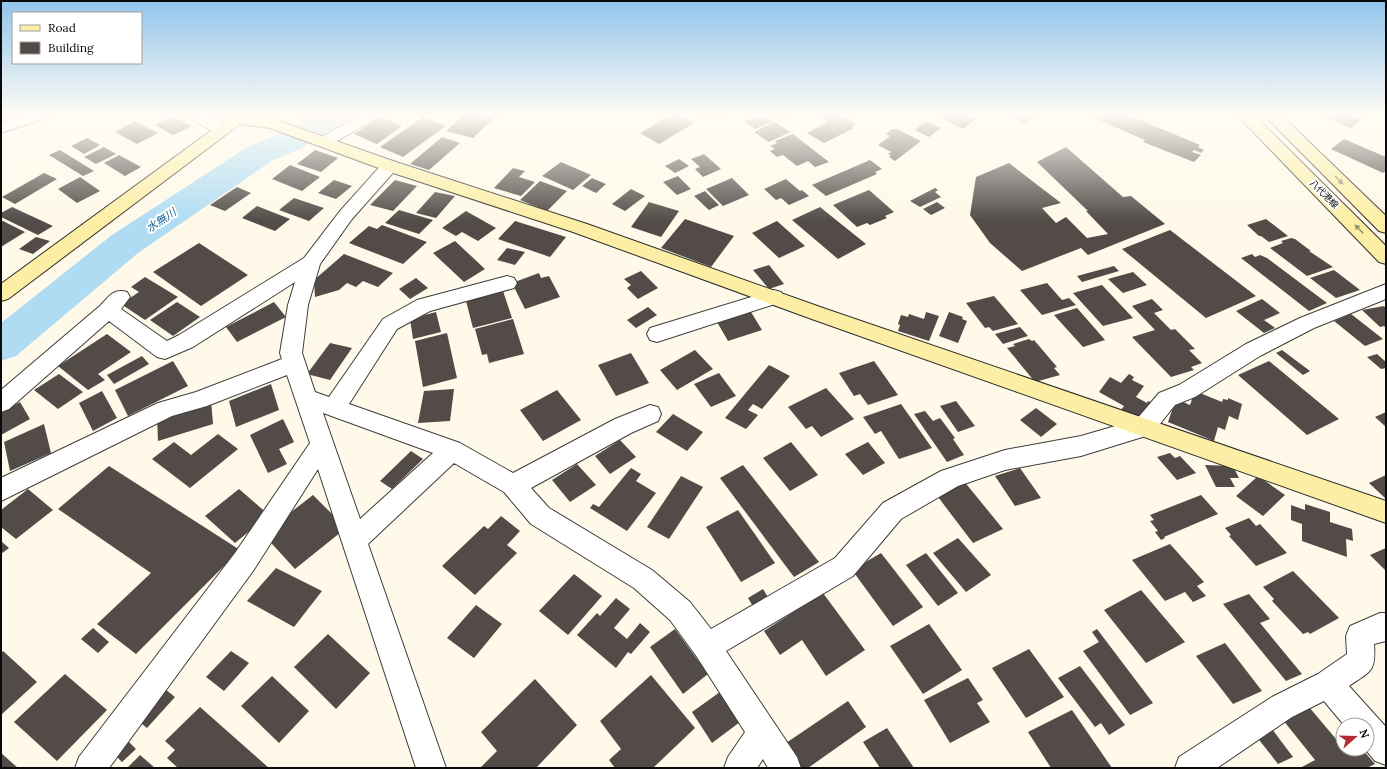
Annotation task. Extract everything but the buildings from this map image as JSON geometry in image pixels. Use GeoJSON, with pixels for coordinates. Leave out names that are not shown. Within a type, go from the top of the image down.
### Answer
{"type":"FeatureCollection","features":[{"type":"Feature","properties":{"kind":"street"},"geometry":{"type":"LineString","coordinates":[[1,294],[194,150]]}},
{"type":"Feature","properties":{"kind":"street"},"geometry":{"type":"LineString","coordinates":[[345,150],[580,228],[774,298],[1386,512]]}},
{"type":"Feature","properties":{"kind":"street","name":"八代港線"},"geometry":{"type":"LineString","coordinates":[[1280,150],[1386,257]]}},
{"type":"Feature","properties":{"kind":"street","name":"八代港線"},"geometry":{"type":"LineString","coordinates":[[1308,150],[1386,227]]}},
{"type":"Feature","properties":{"kind":"street"},"geometry":{"type":"LineString","coordinates":[[390,166],[346,215],[311,263],[298,305],[291,353],[432,768]]}},
{"type":"Feature","properties":{"kind":"street"},"geometry":{"type":"LineString","coordinates":[[1,403],[114,304],[165,351],[186,341],[311,263]]}},
{"type":"Feature","properties":{"kind":"street"},"geometry":{"type":"LineString","coordinates":[[334,408],[390,324],[424,305],[507,283]]}},
{"type":"Feature","properties":{"kind":"street"},"geometry":{"type":"LineString","coordinates":[[708,647],[844,567],[892,511],[950,478],[1005,460],[1081,446],[1144,427],[1168,399],[1187,391],[1253,350],[1307,323],[1386,290]]}},
{"type":"Feature","properties":{"kind":"street"},"geometry":{"type":"LineString","coordinates":[[657,334],[774,298]]}},
{"type":"Feature","properties":{"kind":"street"},"geometry":{"type":"LineString","coordinates":[[1,490],[166,409],[199,400],[295,363]]}},
{"type":"Feature","properties":{"kind":"street"},"geometry":{"type":"LineString","coordinates":[[306,398],[452,450],[513,485],[540,516],[642,579],[680,612],[708,647],[786,768]]}},
{"type":"Feature","properties":{"kind":"street"},"geometry":{"type":"LineString","coordinates":[[513,485],[623,426],[650,414]]}},
{"type":"Feature","properties":{"kind":"street"},"geometry":{"type":"LineString","coordinates":[[90,768],[244,562],[322,444]]}},
{"type":"Feature","properties":{"kind":"street"},"geometry":{"type":"LineString","coordinates":[[354,541],[452,450]]}},
{"type":"Feature","properties":{"kind":"street"},"geometry":{"type":"LineString","coordinates":[[1190,768],[1282,707],[1328,684],[1361,661],[1360,636],[1380,627],[1386,627]]}},
{"type":"Feature","properties":{"kind":"street"},"geometry":{"type":"LineString","coordinates":[[1328,684],[1357,717]]}},
{"type":"Feature","properties":{"kind":"street"},"geometry":{"type":"LineString","coordinates":[[739,768],[763,732]]}},
{"type":"Feature","properties":{"kind":"street"},"geometry":{"type":"LineString","coordinates":[[1375,737],[1386,750]]}},
{"type":"Feature","properties":{"kind":"waterway","name":"水無川"},"geometry":{"type":"LineString","coordinates":[[1,345],[125,244],[261,153],[269,150]]}}]}
